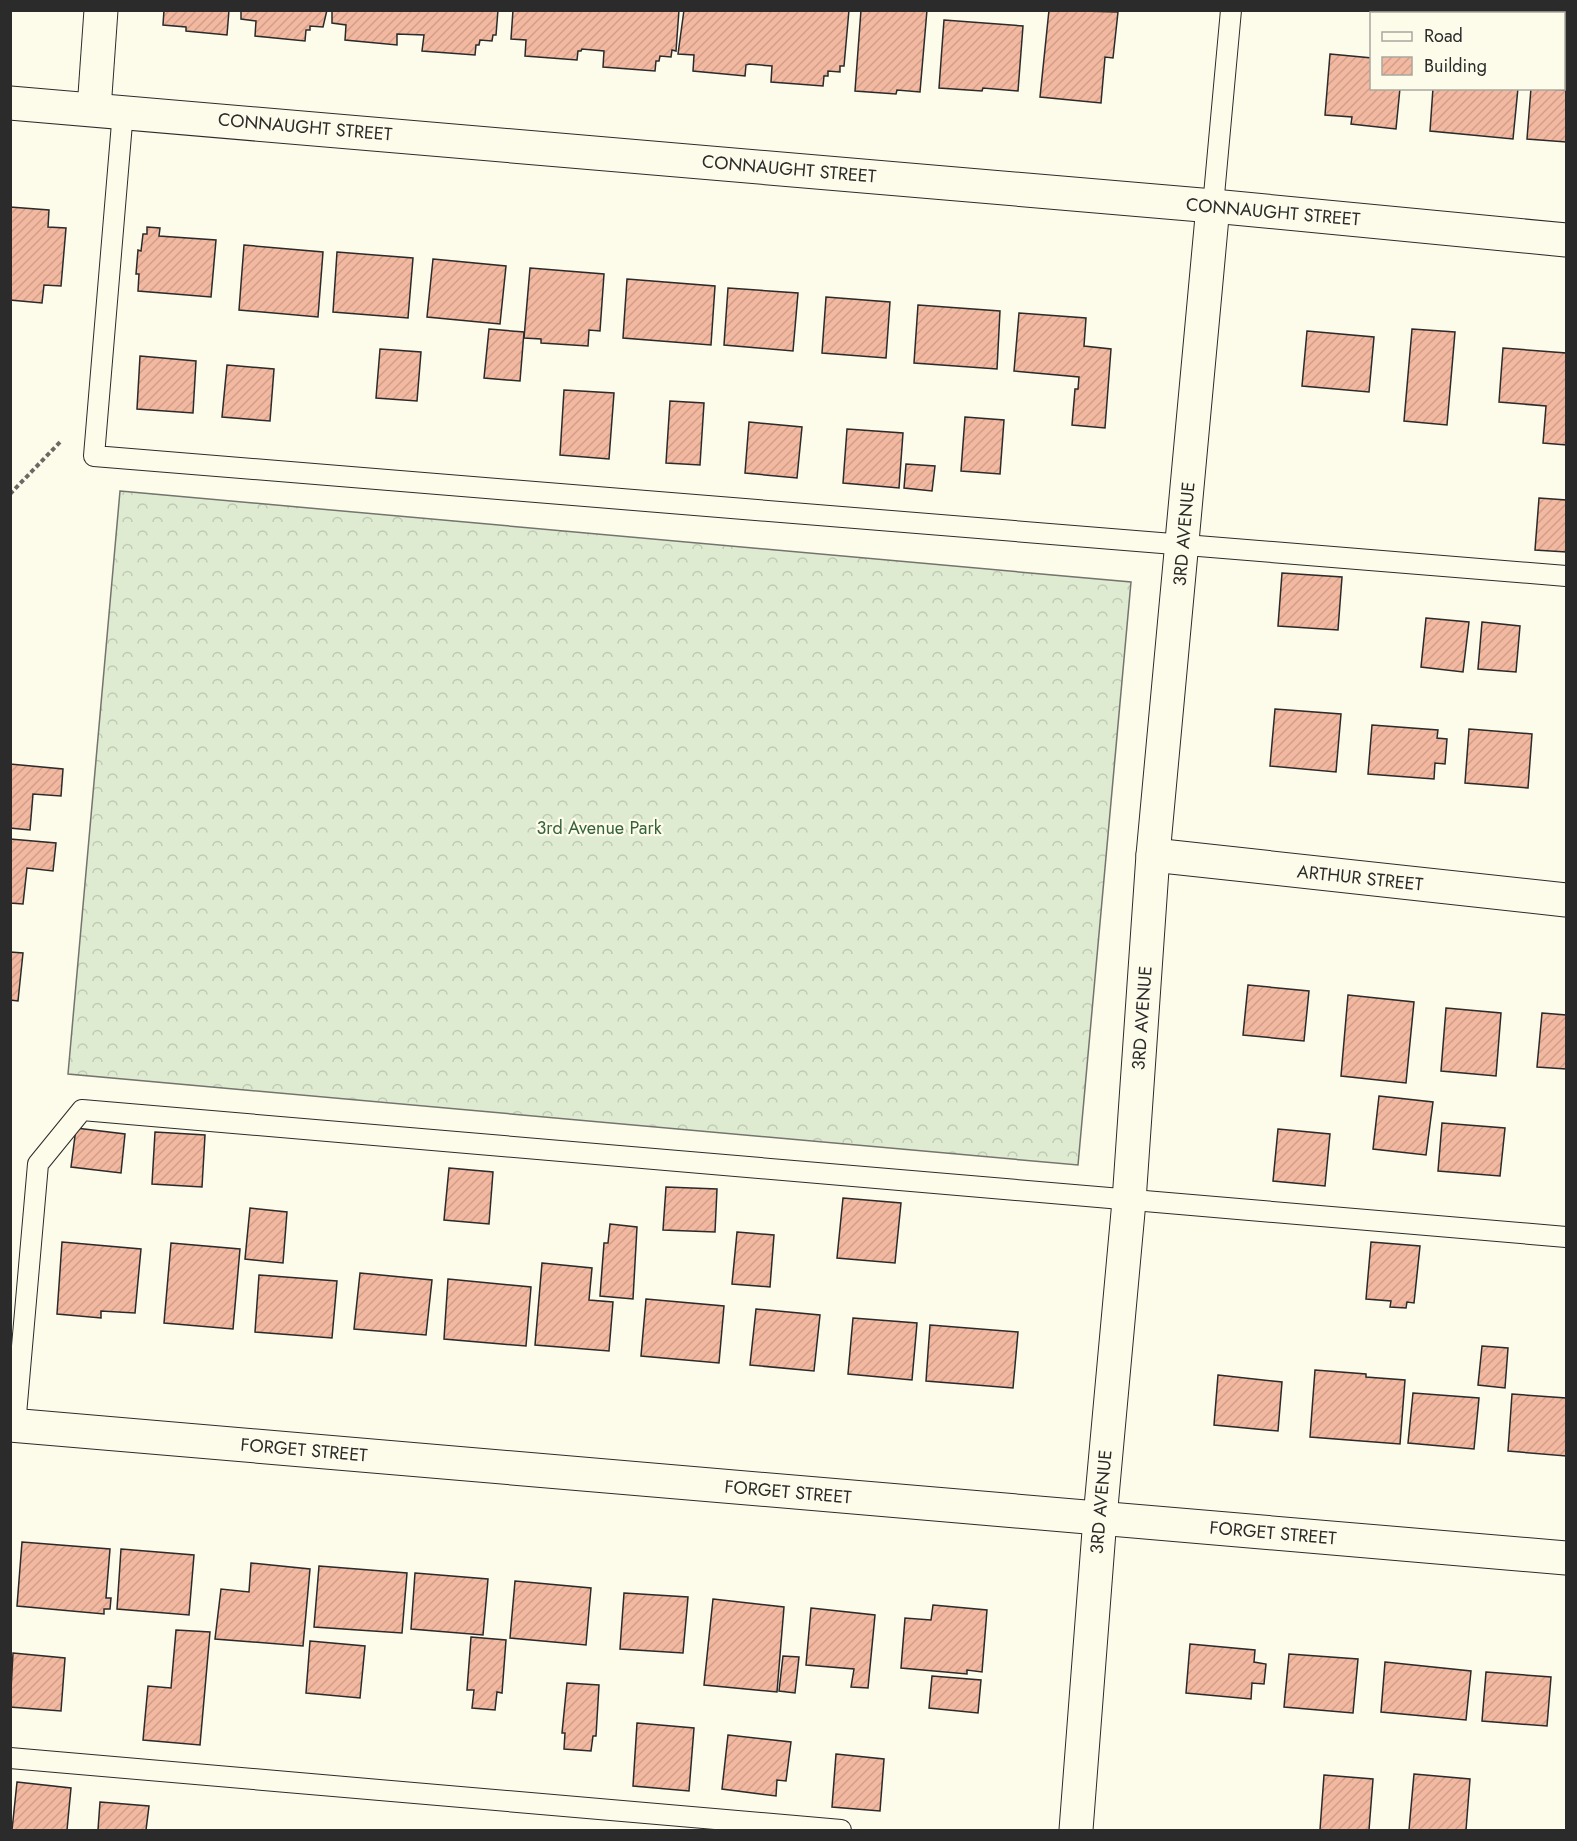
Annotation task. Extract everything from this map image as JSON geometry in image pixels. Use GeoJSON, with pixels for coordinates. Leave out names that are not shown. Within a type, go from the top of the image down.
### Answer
{"type":"FeatureCollection","features":[{"type":"Feature","properties":{"kind":"street"},"geometry":{"type":"LineString","coordinates":[[101,10],[108,110]]}},
{"type":"Feature","properties":{"kind":"street","name":"CONNAUGHT STREET"},"geometry":{"type":"LineString","coordinates":[[10,103],[1213,206],[1566,240]]}},
{"type":"Feature","properties":{"kind":"street","name":"3RD AVENUE"},"geometry":{"type":"LineString","coordinates":[[1076,1830],[1100,1518],[1129,1201],[1153,855],[1213,206]]}},
{"type":"Feature","properties":{"kind":"street","name":"ARTHUR STREET"},"geometry":{"type":"LineString","coordinates":[[1153,855],[1566,900]]}},
{"type":"Feature","properties":{"kind":"street","name":"FORGET STREET"},"geometry":{"type":"LineString","coordinates":[[13,1426],[1566,1558]]}},
{"type":"Feature","properties":{"kind":"lane"},"geometry":{"type":"LineString","coordinates":[[1213,206],[1231,10]]}},
{"type":"Feature","properties":{"kind":"lane"},"geometry":{"type":"LineString","coordinates":[[108,110],[94,456],[1566,576]]}},
{"type":"Feature","properties":{"kind":"lane"},"geometry":{"type":"LineString","coordinates":[[13,1426],[38,1164],[82,1110],[1566,1237]]}},
{"type":"Feature","properties":{"kind":"lane"},"geometry":{"type":"LineString","coordinates":[[10,1758],[841,1830]]}},
{"type":"Feature","properties":{"kind":"path"},"geometry":{"type":"LineString","coordinates":[[10,494],[13,487],[62,440],[97,425]]}},
{"type":"Feature","properties":{"kind":"green space","name":"3rd Avenue Park"},"geometry":{"type":"Polygon","coordinates":[[[120,491],[1131,582],[1078,1165],[68,1074],[120,491]]]}},
{"type":"Feature","properties":{"kind":"building"},"geometry":{"type":"Polygon","coordinates":[[[164,10],[229,10],[227,35],[186,31],[186,27],[163,25],[164,10]]]}},
{"type":"Feature","properties":{"kind":"building"},"geometry":{"type":"Polygon","coordinates":[[[241,10],[327,10],[323,27],[310,26],[310,30],[306,30],[305,41],[255,36],[256,21],[241,19],[241,10]]]}},
{"type":"Feature","properties":{"kind":"building"},"geometry":{"type":"Polygon","coordinates":[[[332,10],[498,10],[496,35],[493,35],[492,41],[480,40],[479,45],[476,45],[475,55],[422,51],[424,35],[397,34],[397,45],[345,40],[346,25],[332,23],[332,10]]]}},
{"type":"Feature","properties":{"kind":"building"},"geometry":{"type":"Polygon","coordinates":[[[513,10],[679,10],[676,51],[672,50],[671,57],[660,56],[659,61],[656,61],[655,71],[603,67],[604,51],[582,49],[578,51],[577,60],[525,56],[526,40],[511,39],[513,10]]]}},
{"type":"Feature","properties":{"kind":"building"},"geometry":{"type":"Polygon","coordinates":[[[684,10],[849,10],[844,66],[840,66],[840,72],[828,71],[828,76],[824,76],[823,86],[771,82],[772,66],[746,65],[745,76],[693,71],[694,55],[678,54],[684,10]]]}},
{"type":"Feature","properties":{"kind":"building"},"geometry":{"type":"Polygon","coordinates":[[[861,10],[927,10],[920,92],[897,90],[896,94],[855,91],[861,10]]]}},
{"type":"Feature","properties":{"kind":"building"},"geometry":{"type":"Polygon","coordinates":[[[1049,10],[1118,12],[1113,58],[1105,57],[1101,103],[1040,97],[1049,10]]]}},
{"type":"Feature","properties":{"kind":"building"},"geometry":{"type":"Polygon","coordinates":[[[944,20],[1023,26],[1018,91],[939,88],[944,20]]]}},
{"type":"Feature","properties":{"kind":"building"},"geometry":{"type":"Polygon","coordinates":[[[1330,54],[1370,58],[1370,90],[1400,90],[1396,129],[1351,124],[1352,117],[1325,115],[1330,54]]]}},
{"type":"Feature","properties":{"kind":"building"},"geometry":{"type":"Polygon","coordinates":[[[1433,90],[1518,90],[1513,139],[1430,131],[1433,90]]]}},
{"type":"Feature","properties":{"kind":"building"},"geometry":{"type":"Polygon","coordinates":[[[1531,90],[1566,90],[1566,142],[1527,139],[1531,90]]]}},
{"type":"Feature","properties":{"kind":"building"},"geometry":{"type":"Polygon","coordinates":[[[10,207],[49,210],[48,227],[66,228],[61,286],[44,285],[42,303],[10,300],[10,207]]]}},
{"type":"Feature","properties":{"kind":"building"},"geometry":{"type":"Polygon","coordinates":[[[147,227],[160,228],[159,236],[216,240],[211,297],[138,291],[139,274],[136,274],[138,250],[141,251],[143,234],[147,234],[147,227]]]}},
{"type":"Feature","properties":{"kind":"building"},"geometry":{"type":"Polygon","coordinates":[[[244,245],[323,252],[318,317],[239,310],[244,245]]]}},
{"type":"Feature","properties":{"kind":"building"},"geometry":{"type":"Polygon","coordinates":[[[337,252],[413,258],[408,318],[333,312],[337,252]]]}},
{"type":"Feature","properties":{"kind":"building"},"geometry":{"type":"Polygon","coordinates":[[[433,259],[506,266],[500,324],[427,317],[433,259]]]}},
{"type":"Feature","properties":{"kind":"building"},"geometry":{"type":"Polygon","coordinates":[[[530,268],[604,274],[600,331],[589,330],[588,346],[541,343],[541,339],[524,338],[530,268]]]}},
{"type":"Feature","properties":{"kind":"building"},"geometry":{"type":"Polygon","coordinates":[[[627,279],[715,286],[711,345],[623,338],[627,279]]]}},
{"type":"Feature","properties":{"kind":"building"},"geometry":{"type":"Polygon","coordinates":[[[728,288],[798,293],[793,351],[724,345],[728,288]]]}},
{"type":"Feature","properties":{"kind":"building"},"geometry":{"type":"Polygon","coordinates":[[[826,297],[890,302],[886,358],[822,353],[826,297]]]}},
{"type":"Feature","properties":{"kind":"building"},"geometry":{"type":"Polygon","coordinates":[[[918,305],[1000,311],[997,369],[914,363],[918,305]]]}},
{"type":"Feature","properties":{"kind":"building"},"geometry":{"type":"Polygon","coordinates":[[[1019,313],[1086,318],[1084,346],[1111,349],[1105,428],[1072,425],[1075,389],[1078,389],[1079,377],[1014,371],[1019,313]]]}},
{"type":"Feature","properties":{"kind":"building"},"geometry":{"type":"Polygon","coordinates":[[[489,329],[524,332],[520,381],[484,378],[489,329]]]}},
{"type":"Feature","properties":{"kind":"building"},"geometry":{"type":"Polygon","coordinates":[[[1412,329],[1455,332],[1447,425],[1404,421],[1412,329]]]}},
{"type":"Feature","properties":{"kind":"building"},"geometry":{"type":"Polygon","coordinates":[[[1307,331],[1374,337],[1369,392],[1302,386],[1307,331]]]}},
{"type":"Feature","properties":{"kind":"building"},"geometry":{"type":"Polygon","coordinates":[[[1503,348],[1566,353],[1566,445],[1543,443],[1546,406],[1499,402],[1503,348]]]}},
{"type":"Feature","properties":{"kind":"building"},"geometry":{"type":"Polygon","coordinates":[[[380,349],[421,352],[417,401],[376,398],[380,349]]]}},
{"type":"Feature","properties":{"kind":"building"},"geometry":{"type":"Polygon","coordinates":[[[140,356],[196,361],[193,413],[137,409],[140,356]]]}},
{"type":"Feature","properties":{"kind":"building"},"geometry":{"type":"Polygon","coordinates":[[[227,365],[274,369],[270,421],[222,417],[227,365]]]}},
{"type":"Feature","properties":{"kind":"building"},"geometry":{"type":"Polygon","coordinates":[[[564,390],[614,393],[609,459],[560,455],[564,390]]]}},
{"type":"Feature","properties":{"kind":"building"},"geometry":{"type":"Polygon","coordinates":[[[670,401],[704,403],[700,465],[666,463],[670,401]]]}},
{"type":"Feature","properties":{"kind":"building"},"geometry":{"type":"Polygon","coordinates":[[[965,417],[1004,420],[1000,474],[961,471],[965,417]]]}},
{"type":"Feature","properties":{"kind":"building"},"geometry":{"type":"Polygon","coordinates":[[[749,422],[802,427],[797,478],[745,473],[749,422]]]}},
{"type":"Feature","properties":{"kind":"building"},"geometry":{"type":"Polygon","coordinates":[[[847,429],[903,433],[899,488],[843,483],[847,429]]]}},
{"type":"Feature","properties":{"kind":"building"},"geometry":{"type":"Polygon","coordinates":[[[906,464],[935,466],[932,491],[904,488],[906,464]]]}},
{"type":"Feature","properties":{"kind":"building"},"geometry":{"type":"Polygon","coordinates":[[[1539,498],[1566,500],[1566,552],[1535,550],[1539,498]]]}},
{"type":"Feature","properties":{"kind":"building"},"geometry":{"type":"Polygon","coordinates":[[[1282,573],[1342,577],[1338,630],[1278,626],[1282,573]]]}},
{"type":"Feature","properties":{"kind":"building"},"geometry":{"type":"Polygon","coordinates":[[[1426,618],[1469,622],[1463,672],[1421,667],[1426,618]]]}},
{"type":"Feature","properties":{"kind":"building"},"geometry":{"type":"Polygon","coordinates":[[[1482,622],[1520,626],[1516,672],[1478,669],[1482,622]]]}},
{"type":"Feature","properties":{"kind":"building"},"geometry":{"type":"Polygon","coordinates":[[[1275,709],[1341,714],[1336,772],[1270,766],[1275,709]]]}},
{"type":"Feature","properties":{"kind":"building"},"geometry":{"type":"Polygon","coordinates":[[[1372,725],[1438,730],[1437,738],[1447,739],[1445,764],[1435,763],[1434,779],[1368,774],[1372,725]]]}},
{"type":"Feature","properties":{"kind":"building"},"geometry":{"type":"Polygon","coordinates":[[[1469,729],[1532,734],[1528,788],[1465,783],[1469,729]]]}},
{"type":"Feature","properties":{"kind":"building"},"geometry":{"type":"Polygon","coordinates":[[[10,764],[63,769],[61,796],[33,794],[30,830],[10,828],[10,764]]]}},
{"type":"Feature","properties":{"kind":"building"},"geometry":{"type":"Polygon","coordinates":[[[10,839],[56,843],[53,871],[27,868],[23,904],[10,903],[10,839]]]}},
{"type":"Feature","properties":{"kind":"building"},"geometry":{"type":"Polygon","coordinates":[[[10,952],[23,953],[18,1001],[10,1000],[10,952]]]}},
{"type":"Feature","properties":{"kind":"building"},"geometry":{"type":"Polygon","coordinates":[[[1248,985],[1309,991],[1304,1041],[1243,1035],[1248,985]]]}},
{"type":"Feature","properties":{"kind":"building"},"geometry":{"type":"Polygon","coordinates":[[[1348,995],[1414,1002],[1406,1083],[1341,1076],[1348,995]]]}},
{"type":"Feature","properties":{"kind":"building"},"geometry":{"type":"Polygon","coordinates":[[[1446,1008],[1501,1013],[1496,1076],[1441,1071],[1446,1008]]]}},
{"type":"Feature","properties":{"kind":"building"},"geometry":{"type":"Polygon","coordinates":[[[1542,1013],[1566,1015],[1566,1069],[1537,1067],[1542,1013]]]}},
{"type":"Feature","properties":{"kind":"building"},"geometry":{"type":"Polygon","coordinates":[[[1379,1096],[1433,1102],[1426,1155],[1373,1149],[1379,1096]]]}},
{"type":"Feature","properties":{"kind":"building"},"geometry":{"type":"Polygon","coordinates":[[[1442,1123],[1505,1128],[1500,1176],[1438,1171],[1442,1123]]]}},
{"type":"Feature","properties":{"kind":"building"},"geometry":{"type":"Polygon","coordinates":[[[76,1128],[125,1134],[121,1173],[71,1167],[76,1128]]]}},
{"type":"Feature","properties":{"kind":"building"},"geometry":{"type":"Polygon","coordinates":[[[1278,1129],[1330,1134],[1325,1186],[1273,1181],[1278,1129]]]}},
{"type":"Feature","properties":{"kind":"building"},"geometry":{"type":"Polygon","coordinates":[[[155,1132],[205,1135],[202,1187],[152,1184],[155,1132]]]}},
{"type":"Feature","properties":{"kind":"building"},"geometry":{"type":"Polygon","coordinates":[[[449,1168],[493,1172],[489,1224],[444,1220],[449,1168]]]}},
{"type":"Feature","properties":{"kind":"building"},"geometry":{"type":"Polygon","coordinates":[[[666,1187],[717,1189],[715,1232],[663,1230],[666,1187]]]}},
{"type":"Feature","properties":{"kind":"building"},"geometry":{"type":"Polygon","coordinates":[[[843,1198],[901,1203],[895,1263],[837,1258],[843,1198]]]}},
{"type":"Feature","properties":{"kind":"building"},"geometry":{"type":"Polygon","coordinates":[[[250,1208],[287,1212],[283,1263],[245,1259],[250,1208]]]}},
{"type":"Feature","properties":{"kind":"building"},"geometry":{"type":"Polygon","coordinates":[[[610,1224],[637,1227],[633,1299],[600,1296],[604,1243],[608,1243],[610,1224]]]}},
{"type":"Feature","properties":{"kind":"building"},"geometry":{"type":"Polygon","coordinates":[[[737,1232],[774,1235],[770,1287],[732,1284],[737,1232]]]}},
{"type":"Feature","properties":{"kind":"building"},"geometry":{"type":"Polygon","coordinates":[[[62,1242],[141,1249],[135,1313],[101,1311],[101,1318],[57,1314],[62,1242]]]}},
{"type":"Feature","properties":{"kind":"building"},"geometry":{"type":"Polygon","coordinates":[[[1371,1242],[1420,1246],[1414,1303],[1407,1302],[1406,1308],[1390,1307],[1391,1301],[1366,1299],[1371,1242]]]}},
{"type":"Feature","properties":{"kind":"building"},"geometry":{"type":"Polygon","coordinates":[[[171,1243],[240,1249],[233,1329],[164,1323],[171,1243]]]}},
{"type":"Feature","properties":{"kind":"building"},"geometry":{"type":"Polygon","coordinates":[[[542,1263],[592,1268],[589,1300],[613,1302],[609,1351],[535,1345],[542,1263]]]}},
{"type":"Feature","properties":{"kind":"building"},"geometry":{"type":"Polygon","coordinates":[[[360,1273],[432,1280],[426,1335],[354,1329],[360,1273]]]}},
{"type":"Feature","properties":{"kind":"building"},"geometry":{"type":"Polygon","coordinates":[[[259,1275],[337,1281],[332,1338],[255,1332],[259,1275]]]}},
{"type":"Feature","properties":{"kind":"building"},"geometry":{"type":"Polygon","coordinates":[[[448,1279],[531,1287],[526,1346],[444,1339],[448,1279]]]}},
{"type":"Feature","properties":{"kind":"building"},"geometry":{"type":"Polygon","coordinates":[[[646,1299],[724,1306],[719,1363],[641,1356],[646,1299]]]}},
{"type":"Feature","properties":{"kind":"building"},"geometry":{"type":"Polygon","coordinates":[[[756,1309],[820,1315],[814,1371],[750,1365],[756,1309]]]}},
{"type":"Feature","properties":{"kind":"building"},"geometry":{"type":"Polygon","coordinates":[[[853,1318],[917,1323],[912,1380],[848,1374],[853,1318]]]}},
{"type":"Feature","properties":{"kind":"building"},"geometry":{"type":"Polygon","coordinates":[[[930,1325],[1018,1332],[1013,1388],[926,1381],[930,1325]]]}},
{"type":"Feature","properties":{"kind":"building"},"geometry":{"type":"Polygon","coordinates":[[[1482,1346],[1508,1348],[1505,1388],[1478,1385],[1482,1346]]]}},
{"type":"Feature","properties":{"kind":"building"},"geometry":{"type":"Polygon","coordinates":[[[1315,1370],[1405,1380],[1400,1444],[1310,1437],[1315,1370]]]}},
{"type":"Feature","properties":{"kind":"building"},"geometry":{"type":"Polygon","coordinates":[[[1218,1375],[1282,1382],[1278,1431],[1214,1425],[1218,1375]]]}},
{"type":"Feature","properties":{"kind":"building"},"geometry":{"type":"Polygon","coordinates":[[[1413,1393],[1479,1398],[1474,1449],[1408,1443],[1413,1393]]]}},
{"type":"Feature","properties":{"kind":"building"},"geometry":{"type":"Polygon","coordinates":[[[1512,1394],[1566,1398],[1566,1456],[1508,1451],[1512,1394]]]}},
{"type":"Feature","properties":{"kind":"building"},"geometry":{"type":"Polygon","coordinates":[[[22,1542],[110,1549],[106,1598],[111,1598],[110,1609],[104,1609],[104,1614],[17,1606],[22,1542]]]}},
{"type":"Feature","properties":{"kind":"building"},"geometry":{"type":"Polygon","coordinates":[[[121,1549],[194,1555],[189,1615],[117,1609],[121,1549]]]}},
{"type":"Feature","properties":{"kind":"building"},"geometry":{"type":"Polygon","coordinates":[[[251,1563],[310,1569],[303,1646],[215,1639],[221,1589],[249,1592],[251,1563]]]}},
{"type":"Feature","properties":{"kind":"building"},"geometry":{"type":"Polygon","coordinates":[[[319,1566],[407,1573],[402,1633],[314,1627],[319,1566]]]}},
{"type":"Feature","properties":{"kind":"building"},"geometry":{"type":"Polygon","coordinates":[[[415,1573],[488,1579],[483,1635],[411,1629],[415,1573]]]}},
{"type":"Feature","properties":{"kind":"building"},"geometry":{"type":"Polygon","coordinates":[[[515,1581],[591,1588],[586,1645],[510,1638],[515,1581]]]}},
{"type":"Feature","properties":{"kind":"building"},"geometry":{"type":"Polygon","coordinates":[[[624,1593],[688,1597],[683,1653],[620,1649],[624,1593]]]}},
{"type":"Feature","properties":{"kind":"building"},"geometry":{"type":"Polygon","coordinates":[[[713,1599],[784,1607],[777,1692],[704,1685],[713,1599]]]}},
{"type":"Feature","properties":{"kind":"building"},"geometry":{"type":"Polygon","coordinates":[[[933,1605],[987,1610],[982,1672],[967,1670],[967,1674],[901,1668],[905,1618],[931,1620],[933,1605]]]}},
{"type":"Feature","properties":{"kind":"building"},"geometry":{"type":"Polygon","coordinates":[[[811,1608],[875,1615],[868,1688],[851,1687],[854,1669],[806,1665],[811,1608]]]}},
{"type":"Feature","properties":{"kind":"building"},"geometry":{"type":"Polygon","coordinates":[[[176,1630],[210,1632],[200,1745],[143,1740],[148,1686],[171,1688],[176,1630]]]}},
{"type":"Feature","properties":{"kind":"building"},"geometry":{"type":"Polygon","coordinates":[[[471,1637],[506,1640],[502,1693],[497,1692],[495,1710],[472,1708],[474,1690],[467,1690],[471,1637]]]}},
{"type":"Feature","properties":{"kind":"building"},"geometry":{"type":"Polygon","coordinates":[[[310,1641],[365,1646],[360,1698],[306,1693],[310,1641]]]}},
{"type":"Feature","properties":{"kind":"building"},"geometry":{"type":"Polygon","coordinates":[[[1190,1644],[1255,1650],[1254,1662],[1266,1664],[1264,1684],[1252,1683],[1251,1699],[1186,1693],[1190,1644]]]}},
{"type":"Feature","properties":{"kind":"building"},"geometry":{"type":"Polygon","coordinates":[[[13,1653],[65,1658],[61,1711],[10,1707],[13,1653]]]}},
{"type":"Feature","properties":{"kind":"building"},"geometry":{"type":"Polygon","coordinates":[[[1289,1654],[1358,1659],[1353,1713],[1284,1707],[1289,1654]]]}},
{"type":"Feature","properties":{"kind":"building"},"geometry":{"type":"Polygon","coordinates":[[[783,1656],[799,1657],[795,1693],[779,1691],[783,1656]]]}},
{"type":"Feature","properties":{"kind":"building"},"geometry":{"type":"Polygon","coordinates":[[[1385,1662],[1471,1671],[1466,1720],[1381,1712],[1385,1662]]]}},
{"type":"Feature","properties":{"kind":"building"},"geometry":{"type":"Polygon","coordinates":[[[1486,1672],[1551,1677],[1547,1726],[1482,1721],[1486,1672]]]}},
{"type":"Feature","properties":{"kind":"building"},"geometry":{"type":"Polygon","coordinates":[[[932,1676],[981,1680],[978,1713],[929,1708],[932,1676]]]}},
{"type":"Feature","properties":{"kind":"building"},"geometry":{"type":"Polygon","coordinates":[[[567,1683],[599,1685],[596,1736],[593,1736],[591,1751],[564,1749],[565,1733],[562,1733],[567,1683]]]}},
{"type":"Feature","properties":{"kind":"building"},"geometry":{"type":"Polygon","coordinates":[[[637,1723],[694,1728],[689,1791],[633,1786],[637,1723]]]}},
{"type":"Feature","properties":{"kind":"building"},"geometry":{"type":"Polygon","coordinates":[[[728,1735],[791,1742],[786,1781],[777,1780],[776,1796],[722,1789],[728,1735]]]}},
{"type":"Feature","properties":{"kind":"building"},"geometry":{"type":"Polygon","coordinates":[[[836,1754],[884,1759],[880,1811],[832,1807],[836,1754]]]}},
{"type":"Feature","properties":{"kind":"building"},"geometry":{"type":"Polygon","coordinates":[[[1414,1774],[1470,1779],[1466,1830],[1409,1830],[1414,1774]]]}},
{"type":"Feature","properties":{"kind":"building"},"geometry":{"type":"Polygon","coordinates":[[[1324,1775],[1373,1779],[1369,1830],[1320,1830],[1324,1775]]]}},
{"type":"Feature","properties":{"kind":"building"},"geometry":{"type":"Polygon","coordinates":[[[17,1782],[71,1788],[67,1830],[12,1830],[17,1782]]]}},
{"type":"Feature","properties":{"kind":"building"},"geometry":{"type":"Polygon","coordinates":[[[100,1802],[149,1806],[146,1830],[98,1830],[100,1802]]]}}]}
